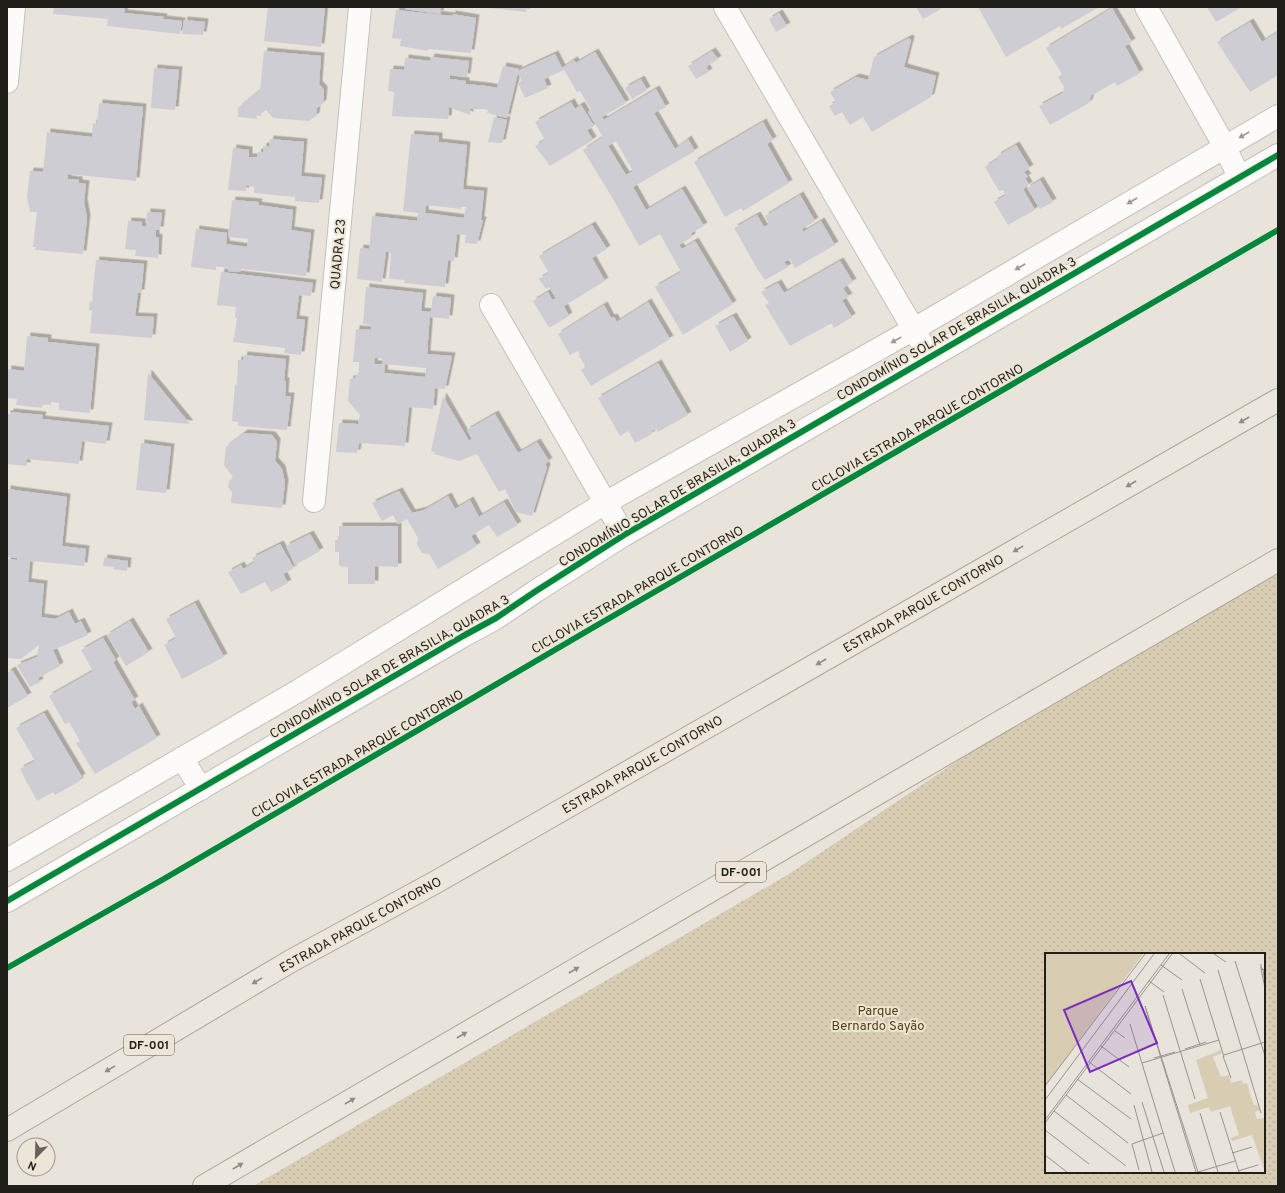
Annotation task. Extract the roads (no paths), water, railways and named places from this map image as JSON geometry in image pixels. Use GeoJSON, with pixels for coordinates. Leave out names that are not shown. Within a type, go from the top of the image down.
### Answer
{"type":"FeatureCollection","features":[{"type":"Feature","properties":{"kind":"main road","name":"ESTRADA PARQUE CONTORNO"},"geometry":{"type":"LineString","coordinates":[[7,1130],[291,961],[436,882],[1278,400]]}},
{"type":"Feature","properties":{"kind":"main road","name":"DF-001"},"geometry":{"type":"LineString","coordinates":[[204,1186],[1278,560]]}},
{"type":"Feature","properties":{"kind":"street"},"geometry":{"type":"LineString","coordinates":[[7,82],[14,7]]}},
{"type":"Feature","properties":{"kind":"street","name":"QUADRA 23"},"geometry":{"type":"LineString","coordinates":[[314,501],[360,7]]}},
{"type":"Feature","properties":{"kind":"street"},"geometry":{"type":"LineString","coordinates":[[725,7],[929,356]]}},
{"type":"Feature","properties":{"kind":"street"},"geometry":{"type":"LineString","coordinates":[[1146,7],[1225,146],[1239,177]]}},
{"type":"Feature","properties":{"kind":"street","name":"CONDOMÍNIO SOLAR DE BRASILIA, QUADRA 3"},"geometry":{"type":"LineString","coordinates":[[7,860],[298,690],[605,503],[914,329],[1278,116]]}},
{"type":"Feature","properties":{"kind":"street","name":"CONDOMÍNIO SOLAR DE BRASILIA, QUADRA 3"},"geometry":{"type":"LineString","coordinates":[[7,901],[496,618],[624,535],[929,356],[1278,155]]}},
{"type":"Feature","properties":{"kind":"street"},"geometry":{"type":"LineString","coordinates":[[492,305],[624,535]]}},
{"type":"Feature","properties":{"kind":"street"},"geometry":{"type":"LineString","coordinates":[[182,758],[201,789]]}},
{"type":"Feature","properties":{"kind":"park label","name":"Parque Bernardo Sayão"},"geometry":{"type":"Point","coordinates":[878,1018]}}]}
